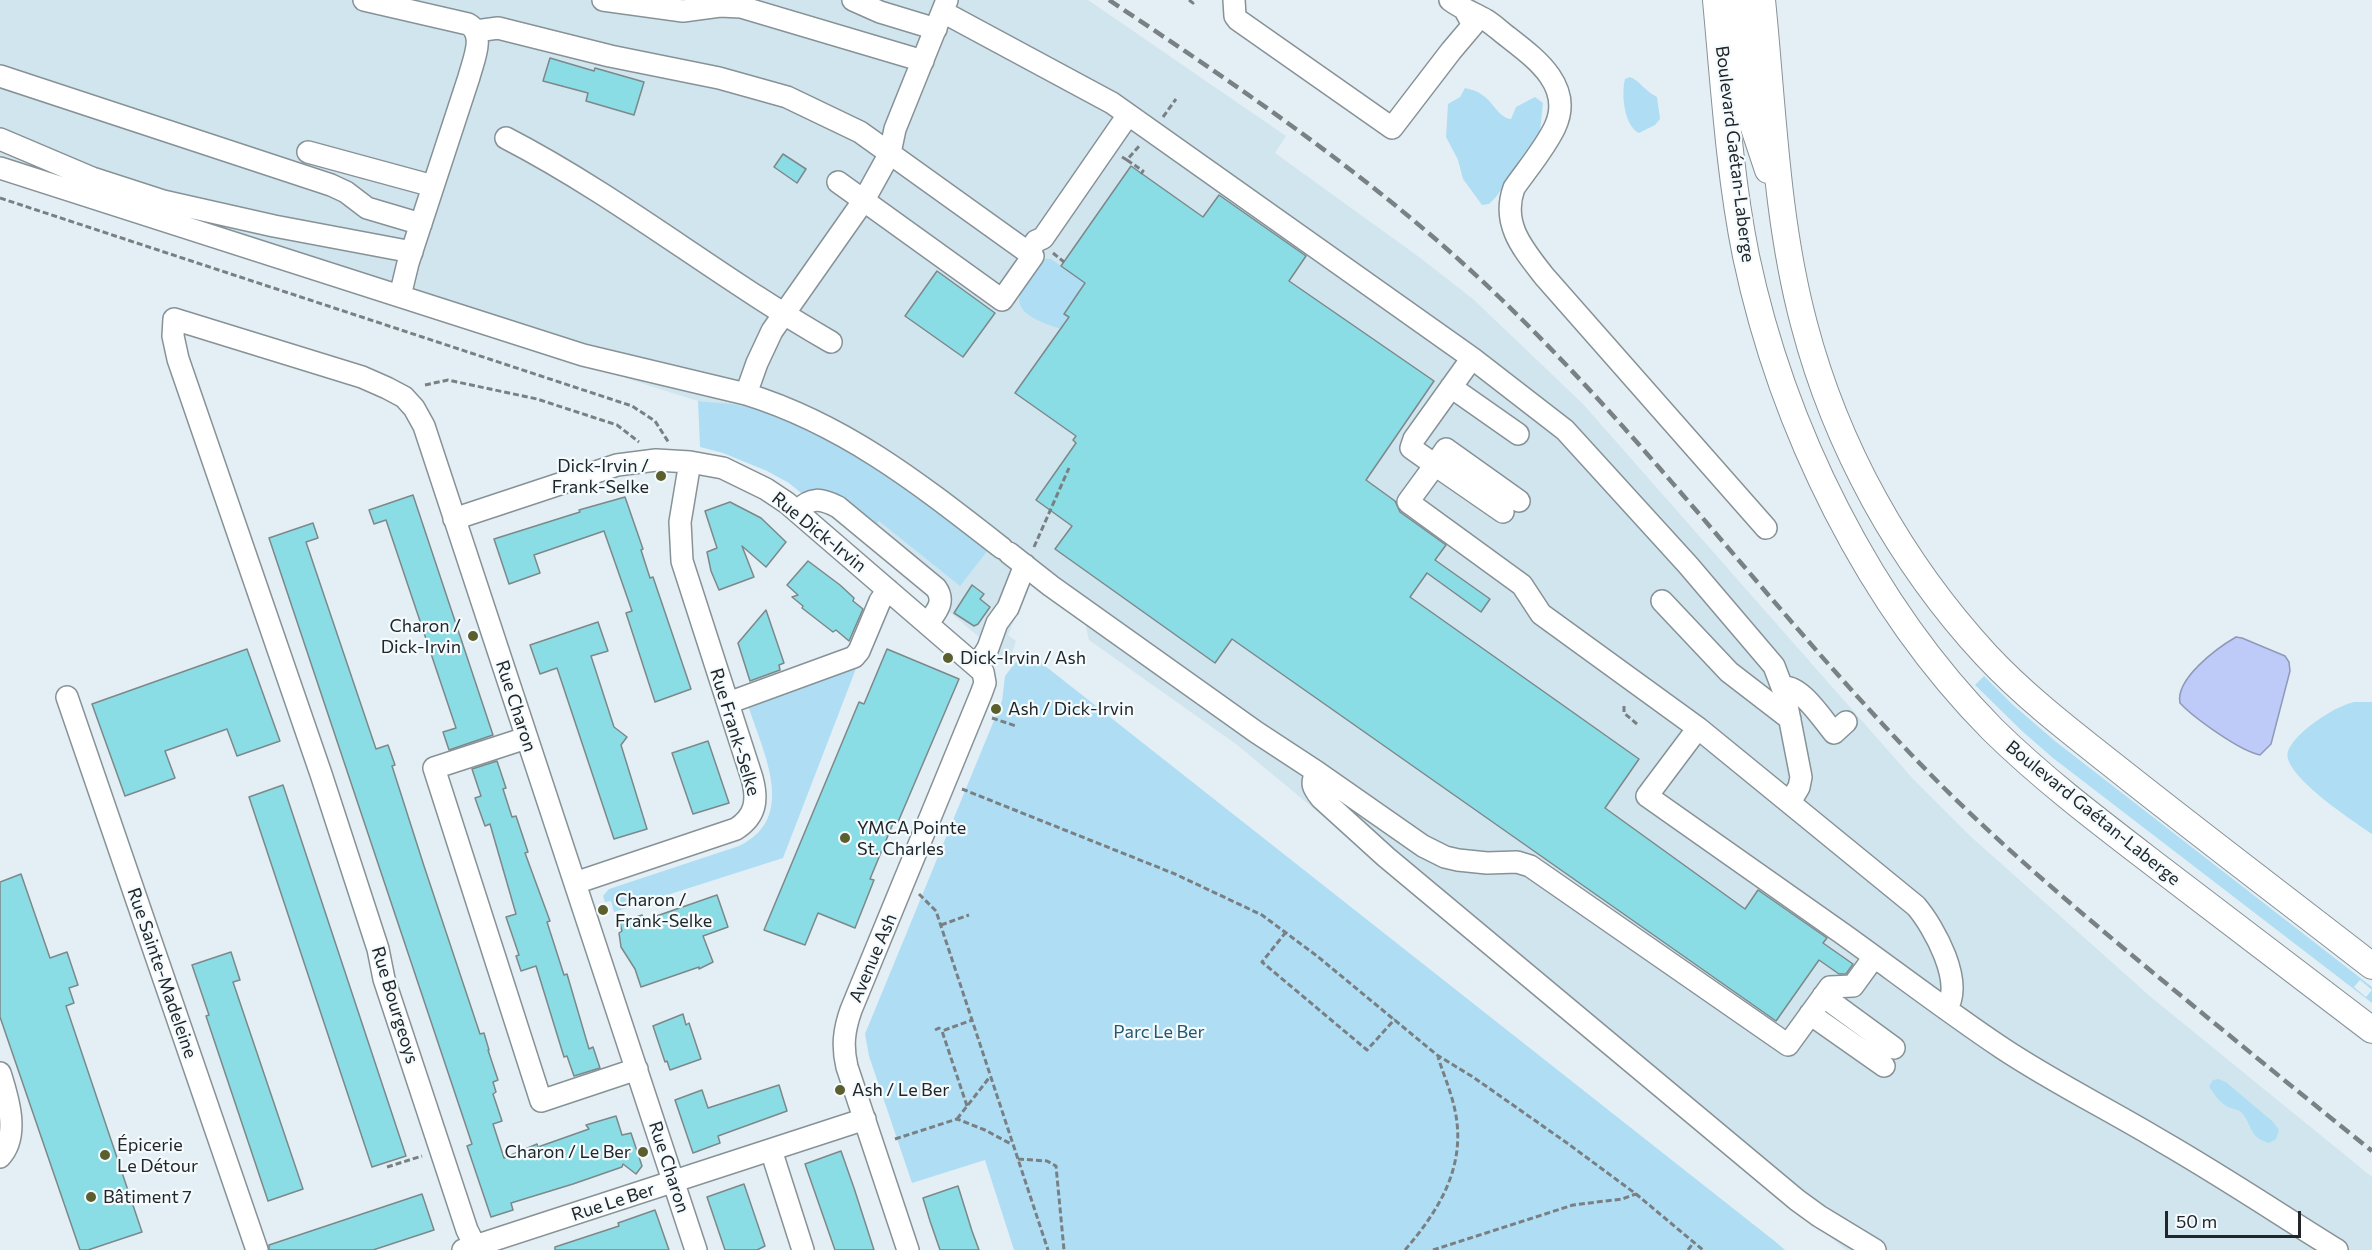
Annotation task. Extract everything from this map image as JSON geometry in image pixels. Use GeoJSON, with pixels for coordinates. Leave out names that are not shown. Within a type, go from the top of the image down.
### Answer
{"type":"FeatureCollection","features":[{"type":"Feature","properties":{"kind":"main road","name":"Boulevard Gaétan-Laberge"},"geometry":{"type":"LineString","coordinates":[[1716,0],[1736,193],[1746,255],[1760,313],[1781,383],[1801,434],[1828,493],[1878,583],[1959,693],[1996,733],[2031,765],[2104,825],[2372,1030]]}},
{"type":"Feature","properties":{"kind":"main road"},"geometry":{"type":"LineString","coordinates":[[1737,0],[1750,116],[1784,225]]}},
{"type":"Feature","properties":{"kind":"main road"},"geometry":{"type":"LineString","coordinates":[[1762,0],[1784,225],[1796,291],[1811,352],[1842,434],[1892,531],[1950,614],[1988,657],[2046,712],[2372,966]]}},
{"type":"Feature","properties":{"kind":"street"},"geometry":{"type":"LineString","coordinates":[[364,0],[462,22],[472,26],[476,31],[476,52],[400,296]]}},
{"type":"Feature","properties":{"kind":"street"},"geometry":{"type":"LineString","coordinates":[[603,0],[683,11],[720,6],[741,7],[923,61]]}},
{"type":"Feature","properties":{"kind":"street"},"geometry":{"type":"LineString","coordinates":[[853,0],[880,12],[942,14],[1098,95],[1472,358],[1548,415],[1581,446],[1774,666],[1783,687],[1801,783],[1790,802]]}},
{"type":"Feature","properties":{"kind":"street"},"geometry":{"type":"LineString","coordinates":[[1234,0],[1235,16],[1238,20],[1392,128],[1473,25],[1463,4]]}},
{"type":"Feature","properties":{"kind":"street"},"geometry":{"type":"LineString","coordinates":[[1463,4],[1541,63],[1551,77],[1559,100],[1556,126],[1510,197],[1510,219],[1519,245],[1766,528]]}},
{"type":"Feature","properties":{"kind":"street"},"geometry":{"type":"LineString","coordinates":[[746,394],[763,348],[783,315],[864,200],[890,153],[895,129],[942,14]]}},
{"type":"Feature","properties":{"kind":"street"},"geometry":{"type":"LineString","coordinates":[[476,31],[498,28],[610,56],[753,86],[787,97],[860,132],[1033,256],[1002,300],[838,182]]}},
{"type":"Feature","properties":{"kind":"street"},"geometry":{"type":"LineString","coordinates":[[0,76],[331,185],[346,192],[367,208],[421,224]]}},
{"type":"Feature","properties":{"kind":"street"},"geometry":{"type":"LineString","coordinates":[[1028,253],[1036,241],[1043,238],[1128,115]]}},
{"type":"Feature","properties":{"kind":"street"},"geometry":{"type":"LineString","coordinates":[[506,138],[579,179],[783,315],[831,342]]}},
{"type":"Feature","properties":{"kind":"street"},"geometry":{"type":"LineString","coordinates":[[0,139],[92,178],[184,207],[412,252]]}},
{"type":"Feature","properties":{"kind":"street"},"geometry":{"type":"LineString","coordinates":[[308,152],[434,186]]}},
{"type":"Feature","properties":{"kind":"street"},"geometry":{"type":"LineString","coordinates":[[0,168],[583,355],[746,394],[808,417],[862,445],[904,473],[1051,586],[1256,732],[1436,854],[1473,862],[1517,862],[1530,866],[1788,1045],[1830,987],[1853,986],[1874,957]]}},
{"type":"Feature","properties":{"kind":"street","name":"Rue Charon"},"geometry":{"type":"LineString","coordinates":[[174,319],[362,377],[404,397],[414,408],[424,426],[696,1250]]}},
{"type":"Feature","properties":{"kind":"street","name":"Rue Bourgeoys"},"geometry":{"type":"LineString","coordinates":[[174,319],[173,336],[178,359],[378,948],[384,979],[472,1249]]}},
{"type":"Feature","properties":{"kind":"street"},"geometry":{"type":"LineString","coordinates":[[1472,358],[1423,426],[1411,448],[1440,457],[1511,506]]}},
{"type":"Feature","properties":{"kind":"street"},"geometry":{"type":"LineString","coordinates":[[1451,387],[1518,435]]}},
{"type":"Feature","properties":{"kind":"street"},"geometry":{"type":"LineString","coordinates":[[1440,457],[1408,502],[1522,585],[1541,614],[1698,728],[1916,906],[1937,939],[1952,981],[1953,996],[1946,1009]]}},
{"type":"Feature","properties":{"kind":"street","name":"Rue Dick-Irvin"},"geometry":{"type":"LineString","coordinates":[[454,519],[617,465],[656,460],[690,462],[717,467],[737,474],[766,489],[797,511],[980,669]]}},
{"type":"Feature","properties":{"kind":"street","name":"Rue Frank-Selke"},"geometry":{"type":"LineString","coordinates":[[575,883],[728,832],[747,820],[755,808],[756,795],[681,553],[681,514],[690,462]]}},
{"type":"Feature","properties":{"kind":"street"},"geometry":{"type":"LineString","coordinates":[[797,511],[808,501],[829,502],[936,588],[940,594],[940,603],[928,623]]}},
{"type":"Feature","properties":{"kind":"street"},"geometry":{"type":"LineString","coordinates":[[980,669],[1002,639],[1007,627],[1012,555]]}},
{"type":"Feature","properties":{"kind":"street"},"geometry":{"type":"LineString","coordinates":[[728,703],[854,657],[859,651],[880,601],[888,590]]}},
{"type":"Feature","properties":{"kind":"street"},"geometry":{"type":"LineString","coordinates":[[1662,601],[1729,672],[1790,719]]}},
{"type":"Feature","properties":{"kind":"street","name":"Avenue Ash"},"geometry":{"type":"LineString","coordinates":[[908,1250],[845,1058],[843,1041],[846,1024],[981,694],[985,683],[980,669]]}},
{"type":"Feature","properties":{"kind":"street"},"geometry":{"type":"LineString","coordinates":[[1783,687],[1792,687],[1800,693],[1834,733],[1846,722]]}},
{"type":"Feature","properties":{"kind":"street","name":"Rue Sainte-Madeleine"},"geometry":{"type":"LineString","coordinates":[[67,697],[256,1250]]}},
{"type":"Feature","properties":{"kind":"street"},"geometry":{"type":"LineString","coordinates":[[1698,728],[1647,796],[1946,1009],[2036,1069],[2162,1141],[2337,1250]]}},
{"type":"Feature","properties":{"kind":"street"},"geometry":{"type":"LineString","coordinates":[[526,738],[434,768],[541,1101],[637,1069]]}},
{"type":"Feature","properties":{"kind":"street"},"geometry":{"type":"LineString","coordinates":[[1317,772],[1312,786],[1321,798],[1386,857],[1797,1200],[1875,1250]]}},
{"type":"Feature","properties":{"kind":"street"},"geometry":{"type":"LineString","coordinates":[[1810,1014],[1889,1057],[1823,996]]}},
{"type":"Feature","properties":{"kind":"street"},"geometry":{"type":"LineString","coordinates":[[0,1073],[10,1116],[10,1140],[0,1157]]}},
{"type":"Feature","properties":{"kind":"street","name":"Rue Le Ber"},"geometry":{"type":"LineString","coordinates":[[472,1249],[865,1119]]}},
{"type":"Feature","properties":{"kind":"street"},"geometry":{"type":"LineString","coordinates":[[771,1150],[803,1250]]}},
{"type":"Feature","properties":{"kind":"path"},"geometry":{"type":"LineString","coordinates":[[1189,0],[1193,3],[1195,0]]}},
{"type":"Feature","properties":{"kind":"path"},"geometry":{"type":"LineString","coordinates":[[1157,124],[1176,99]]}},
{"type":"Feature","properties":{"kind":"path"},"geometry":{"type":"LineString","coordinates":[[1127,160],[1143,171],[1141,174]]}},
{"type":"Feature","properties":{"kind":"path"},"geometry":{"type":"LineString","coordinates":[[0,198],[632,406],[655,421],[669,442],[690,462]]}},
{"type":"Feature","properties":{"kind":"path"},"geometry":{"type":"LineString","coordinates":[[425,385],[448,380],[537,399],[616,425],[643,445]]}},
{"type":"Feature","properties":{"kind":"path"},"geometry":{"type":"LineString","coordinates":[[1012,555],[1070,468]]}},
{"type":"Feature","properties":{"kind":"path"},"geometry":{"type":"LineString","coordinates":[[1624,706],[1624,713],[1637,724]]}},
{"type":"Feature","properties":{"kind":"path"},"geometry":{"type":"LineString","coordinates":[[992,718],[1016,726]]}},
{"type":"Feature","properties":{"kind":"path"},"geometry":{"type":"LineString","coordinates":[[962,789],[1175,874],[1255,911],[1286,932],[1437,1055],[1473,1077],[1636,1194],[1703,1250]]}},
{"type":"Feature","properties":{"kind":"path"},"geometry":{"type":"LineString","coordinates":[[919,894],[936,911],[1048,1250]]}},
{"type":"Feature","properties":{"kind":"path"},"geometry":{"type":"LineString","coordinates":[[941,925],[969,915]]}},
{"type":"Feature","properties":{"kind":"path"},"geometry":{"type":"LineString","coordinates":[[1286,932],[1262,962],[1367,1050],[1395,1019]]}},
{"type":"Feature","properties":{"kind":"path"},"geometry":{"type":"LineString","coordinates":[[935,1030],[939,1028],[942,1031],[972,1020]]}},
{"type":"Feature","properties":{"kind":"path"},"geometry":{"type":"LineString","coordinates":[[942,1031],[967,1106]]}},
{"type":"Feature","properties":{"kind":"path"},"geometry":{"type":"LineString","coordinates":[[1405,1250],[1428,1222],[1445,1195],[1452,1177],[1455,1158],[1455,1108],[1437,1055]]}},
{"type":"Feature","properties":{"kind":"path"},"geometry":{"type":"LineString","coordinates":[[895,1139],[957,1119],[990,1077]]}},
{"type":"Feature","properties":{"kind":"path"},"geometry":{"type":"LineString","coordinates":[[956,1094],[962,1092]]}},
{"type":"Feature","properties":{"kind":"path"},"geometry":{"type":"LineString","coordinates":[[957,1119],[1013,1144]]}},
{"type":"Feature","properties":{"kind":"path"},"geometry":{"type":"LineString","coordinates":[[387,1167],[423,1156]]}},
{"type":"Feature","properties":{"kind":"path"},"geometry":{"type":"LineString","coordinates":[[1018,1159],[1047,1161],[1056,1166],[1064,1250]]}},
{"type":"Feature","properties":{"kind":"path"},"geometry":{"type":"LineString","coordinates":[[1433,1250],[1573,1205],[1622,1199],[1636,1194]]}},
{"type":"Feature","properties":{"kind":"path"},"geometry":{"type":"LineString","coordinates":[[1688,1250],[1694,1242]]}},
{"type":"Feature","properties":{"kind":"shaded area"},"geometry":{"type":"Polygon","coordinates":[[[0,0],[1088,0],[1286,136],[1275,153],[1473,299],[1583,404],[1914,780],[1969,835],[2152,998],[2372,1177],[2372,1250],[1846,1250],[1236,744],[1089,640],[1085,623],[1030,582],[1008,635],[1016,641],[1012,653],[1001,661],[992,648],[934,599],[789,483],[819,433],[750,407],[698,401],[644,384],[0,174],[0,0]]]}},
{"type":"Feature","properties":{"kind":"shaded area"},"geometry":{"type":"Polygon","coordinates":[[[2236,637],[2285,656],[2289,662],[2290,671],[2271,744],[2260,755],[2218,733],[2180,703],[2180,694],[2191,674],[2209,656],[2236,637]]]}},
{"type":"Feature","properties":{"kind":"green space"},"geometry":{"type":"Polygon","coordinates":[[[1630,77],[1657,97],[1660,119],[1655,125],[1639,133],[1630,124],[1625,109],[1624,85],[1625,79],[1630,77]]]}},
{"type":"Feature","properties":{"kind":"green space"},"geometry":{"type":"Polygon","coordinates":[[[1465,88],[1488,99],[1501,114],[1511,119],[1516,107],[1535,97],[1543,103],[1540,131],[1536,139],[1489,204],[1482,205],[1463,179],[1458,160],[1446,137],[1448,104],[1460,97],[1465,88]]]}},
{"type":"Feature","properties":{"kind":"green space"},"geometry":{"type":"Polygon","coordinates":[[[1051,259],[1085,283],[1064,314],[1069,317],[1061,329],[1033,318],[1021,308],[1019,301],[1021,292],[1040,263],[1051,259]]]}},
{"type":"Feature","properties":{"kind":"green space"},"geometry":{"type":"Polygon","coordinates":[[[698,401],[749,407],[782,417],[814,431],[845,447],[905,486],[988,550],[960,586],[879,521],[873,528],[805,496],[789,483],[767,471],[723,453],[700,447],[698,401]]]}},
{"type":"Feature","properties":{"kind":"green space","name":"Parc Le Ber"},"geometry":{"type":"Polygon","coordinates":[[[1025,650],[1785,1250],[1014,1250],[985,1160],[912,1183],[869,1056],[865,1034],[1002,701],[1005,676],[1025,650]]]}},
{"type":"Feature","properties":{"kind":"green space"},"geometry":{"type":"Polygon","coordinates":[[[857,666],[783,858],[614,912],[611,901],[605,902],[603,896],[609,889],[739,846],[757,833],[768,818],[772,800],[771,781],[767,761],[747,702],[857,666]]]}},
{"type":"Feature","properties":{"kind":"green space"},"geometry":{"type":"Polygon","coordinates":[[[1984,676],[2055,741],[2372,987],[2372,990],[2372,1003],[2053,758],[1975,685],[1984,676]],[[2360,980],[2354,987],[2366,997],[2372,990],[2360,980]]]}},
{"type":"Feature","properties":{"kind":"green space"},"geometry":{"type":"Polygon","coordinates":[[[2354,702],[2372,702],[2372,834],[2321,797],[2295,772],[2289,761],[2289,748],[2304,731],[2329,713],[2354,702]]]}},
{"type":"Feature","properties":{"kind":"green space"},"geometry":{"type":"Polygon","coordinates":[[[2219,1079],[2227,1083],[2272,1121],[2279,1130],[2276,1139],[2269,1143],[2257,1137],[2241,1112],[2228,1107],[2219,1100],[2209,1086],[2213,1080],[2219,1079]]]}},
{"type":"Feature","properties":{"kind":"building"},"geometry":{"type":"Polygon","coordinates":[[[550,58],[644,82],[634,115],[586,101],[588,93],[543,81],[550,58]]]}},
{"type":"Feature","properties":{"kind":"building"},"geometry":{"type":"Polygon","coordinates":[[[783,154],[806,169],[797,183],[774,167],[783,154]]]}},
{"type":"Feature","properties":{"kind":"building"},"geometry":{"type":"Polygon","coordinates":[[[1131,166],[1203,217],[1219,195],[1306,256],[1289,281],[1434,381],[1366,480],[1395,501],[1400,512],[1446,545],[1435,560],[1490,599],[1481,612],[1427,573],[1410,597],[1639,759],[1605,808],[1745,909],[1758,890],[1827,938],[1823,943],[1853,964],[1846,974],[1839,974],[1819,960],[1776,1021],[1232,639],[1215,663],[1055,549],[1072,526],[1036,500],[1076,443],[1073,440],[1076,436],[1015,393],[1069,317],[1064,314],[1085,283],[1061,266],[1131,166]]]}},
{"type":"Feature","properties":{"kind":"building"},"geometry":{"type":"Polygon","coordinates":[[[937,271],[995,313],[963,357],[905,316],[937,271]]]}},
{"type":"Feature","properties":{"kind":"building"},"geometry":{"type":"Polygon","coordinates":[[[413,495],[493,735],[449,750],[443,732],[456,728],[386,520],[374,524],[369,510],[413,495]]]}},
{"type":"Feature","properties":{"kind":"building"},"geometry":{"type":"Polygon","coordinates":[[[625,497],[643,549],[641,550],[650,578],[653,577],[691,689],[655,702],[626,613],[632,611],[604,531],[534,555],[540,573],[509,584],[494,539],[625,497]]]}},
{"type":"Feature","properties":{"kind":"building"},"geometry":{"type":"Polygon","coordinates":[[[730,502],[761,518],[786,542],[766,567],[742,546],[754,577],[719,590],[711,571],[707,552],[717,548],[705,511],[730,502]]]}},
{"type":"Feature","properties":{"kind":"building"},"geometry":{"type":"Polygon","coordinates":[[[313,523],[318,538],[306,542],[376,749],[388,745],[395,765],[392,766],[480,1034],[484,1033],[498,1080],[493,1082],[496,1092],[493,1094],[502,1121],[493,1124],[504,1158],[537,1144],[538,1147],[589,1129],[586,1125],[616,1116],[622,1135],[631,1133],[642,1166],[636,1174],[623,1164],[622,1167],[511,1203],[513,1210],[491,1217],[467,1146],[472,1144],[269,538],[313,523]]]}},
{"type":"Feature","properties":{"kind":"building"},"geometry":{"type":"Polygon","coordinates":[[[808,561],[840,585],[863,609],[849,641],[836,630],[833,632],[802,608],[803,606],[792,597],[798,595],[787,585],[808,561]]]}},
{"type":"Feature","properties":{"kind":"building"},"geometry":{"type":"Polygon","coordinates":[[[972,585],[984,594],[980,599],[990,607],[974,626],[954,613],[972,585]]]}},
{"type":"Feature","properties":{"kind":"building"},"geometry":{"type":"Polygon","coordinates":[[[766,610],[784,663],[779,665],[780,670],[750,681],[738,643],[766,610]]]}},
{"type":"Feature","properties":{"kind":"building"},"geometry":{"type":"Polygon","coordinates":[[[598,622],[608,651],[591,656],[614,727],[627,737],[621,745],[647,829],[614,839],[557,668],[540,674],[530,645],[598,622]]]}},
{"type":"Feature","properties":{"kind":"building"},"geometry":{"type":"Polygon","coordinates":[[[247,649],[280,741],[237,756],[227,729],[165,751],[175,778],[125,796],[92,704],[247,649]]]}},
{"type":"Feature","properties":{"kind":"building","name":"YMCA Pointe St. Charles"},"geometry":{"type":"Polygon","coordinates":[[[887,649],[959,679],[898,822],[894,821],[870,879],[874,880],[855,928],[818,913],[805,945],[764,930],[859,702],[864,704],[887,649]]]}},
{"type":"Feature","properties":{"kind":"building"},"geometry":{"type":"Polygon","coordinates":[[[708,741],[729,803],[693,814],[672,753],[708,741]]]}},
{"type":"Feature","properties":{"kind":"building"},"geometry":{"type":"Polygon","coordinates":[[[497,761],[512,817],[516,816],[528,852],[525,853],[550,921],[547,922],[564,975],[567,974],[589,1049],[593,1047],[600,1068],[574,1076],[567,1056],[564,1057],[536,966],[521,971],[516,956],[519,955],[506,917],[516,914],[490,824],[485,826],[475,798],[481,796],[472,769],[497,761]]]}},
{"type":"Feature","properties":{"kind":"building"},"geometry":{"type":"Polygon","coordinates":[[[283,785],[406,1156],[372,1167],[249,797],[283,785]]]}},
{"type":"Feature","properties":{"kind":"building","name":"Bâtiment 7"},"geometry":{"type":"Polygon","coordinates":[[[21,874],[50,958],[67,952],[78,985],[69,988],[74,1003],[66,1006],[142,1232],[88,1250],[80,1250],[0,1017],[0,882],[21,874]]]}},
{"type":"Feature","properties":{"kind":"building"},"geometry":{"type":"Polygon","coordinates":[[[717,895],[728,927],[703,936],[713,962],[699,969],[699,967],[641,987],[635,969],[621,947],[620,923],[642,915],[645,920],[717,895]]]}},
{"type":"Feature","properties":{"kind":"building"},"geometry":{"type":"Polygon","coordinates":[[[231,952],[240,980],[233,982],[303,1189],[268,1201],[206,1016],[209,1015],[192,965],[231,952]]]}},
{"type":"Feature","properties":{"kind":"building"},"geometry":{"type":"Polygon","coordinates":[[[683,1014],[686,1025],[689,1023],[701,1059],[670,1070],[653,1026],[683,1014]]]}},
{"type":"Feature","properties":{"kind":"building"},"geometry":{"type":"Polygon","coordinates":[[[779,1085],[787,1111],[718,1136],[720,1143],[693,1153],[675,1100],[702,1090],[708,1108],[779,1085]]]}},
{"type":"Feature","properties":{"kind":"building"},"geometry":{"type":"Polygon","coordinates":[[[841,1151],[874,1250],[835,1250],[805,1164],[841,1151]]]}},
{"type":"Feature","properties":{"kind":"building"},"geometry":{"type":"Polygon","coordinates":[[[744,1184],[765,1246],[757,1250],[725,1250],[707,1197],[744,1184]]]}},
{"type":"Feature","properties":{"kind":"building"},"geometry":{"type":"Polygon","coordinates":[[[958,1186],[979,1250],[940,1250],[930,1221],[923,1198],[958,1186]]]}},
{"type":"Feature","properties":{"kind":"building"},"geometry":{"type":"Polygon","coordinates":[[[422,1194],[434,1230],[373,1250],[269,1250],[269,1245],[422,1194]]]}},
{"type":"Feature","properties":{"kind":"building"},"geometry":{"type":"Polygon","coordinates":[[[655,1210],[669,1250],[555,1250],[555,1247],[619,1226],[618,1223],[655,1210]]]}},
{"type":"Feature","properties":{"kind":"railway"},"geometry":{"type":"LineString","coordinates":[[1109,0],[1311,140],[1360,177],[1454,255],[1557,355],[1613,415],[1882,724],[1939,783],[2014,854],[2092,922],[2372,1151]]}},
{"type":"Feature","properties":{"kind":"place","name":"Dick-Irvin / Frank-Selke"},"geometry":{"type":"Point","coordinates":[661,476]}},
{"type":"Feature","properties":{"kind":"place","name":"Charon / Dick-Irvin"},"geometry":{"type":"Point","coordinates":[473,636]}},
{"type":"Feature","properties":{"kind":"place","name":"Dick-Irvin / Ash"},"geometry":{"type":"Point","coordinates":[948,658]}},
{"type":"Feature","properties":{"kind":"place","name":"Ash / Dick-Irvin"},"geometry":{"type":"Point","coordinates":[996,709]}},
{"type":"Feature","properties":{"kind":"place","name":"YMCA Pointe St. Charles"},"geometry":{"type":"Point","coordinates":[845,838]}},
{"type":"Feature","properties":{"kind":"place","name":"Charon / Frank-Selke"},"geometry":{"type":"Point","coordinates":[603,910]}},
{"type":"Feature","properties":{"kind":"place","name":"Ash / Le Ber"},"geometry":{"type":"Point","coordinates":[840,1090]}},
{"type":"Feature","properties":{"kind":"place","name":"Charon / Le Ber"},"geometry":{"type":"Point","coordinates":[643,1152]}},
{"type":"Feature","properties":{"kind":"place","name":"Épicerie Le Détour"},"geometry":{"type":"Point","coordinates":[105,1155]}},
{"type":"Feature","properties":{"kind":"place","name":"Bâtiment 7"},"geometry":{"type":"Point","coordinates":[91,1197]}}]}
